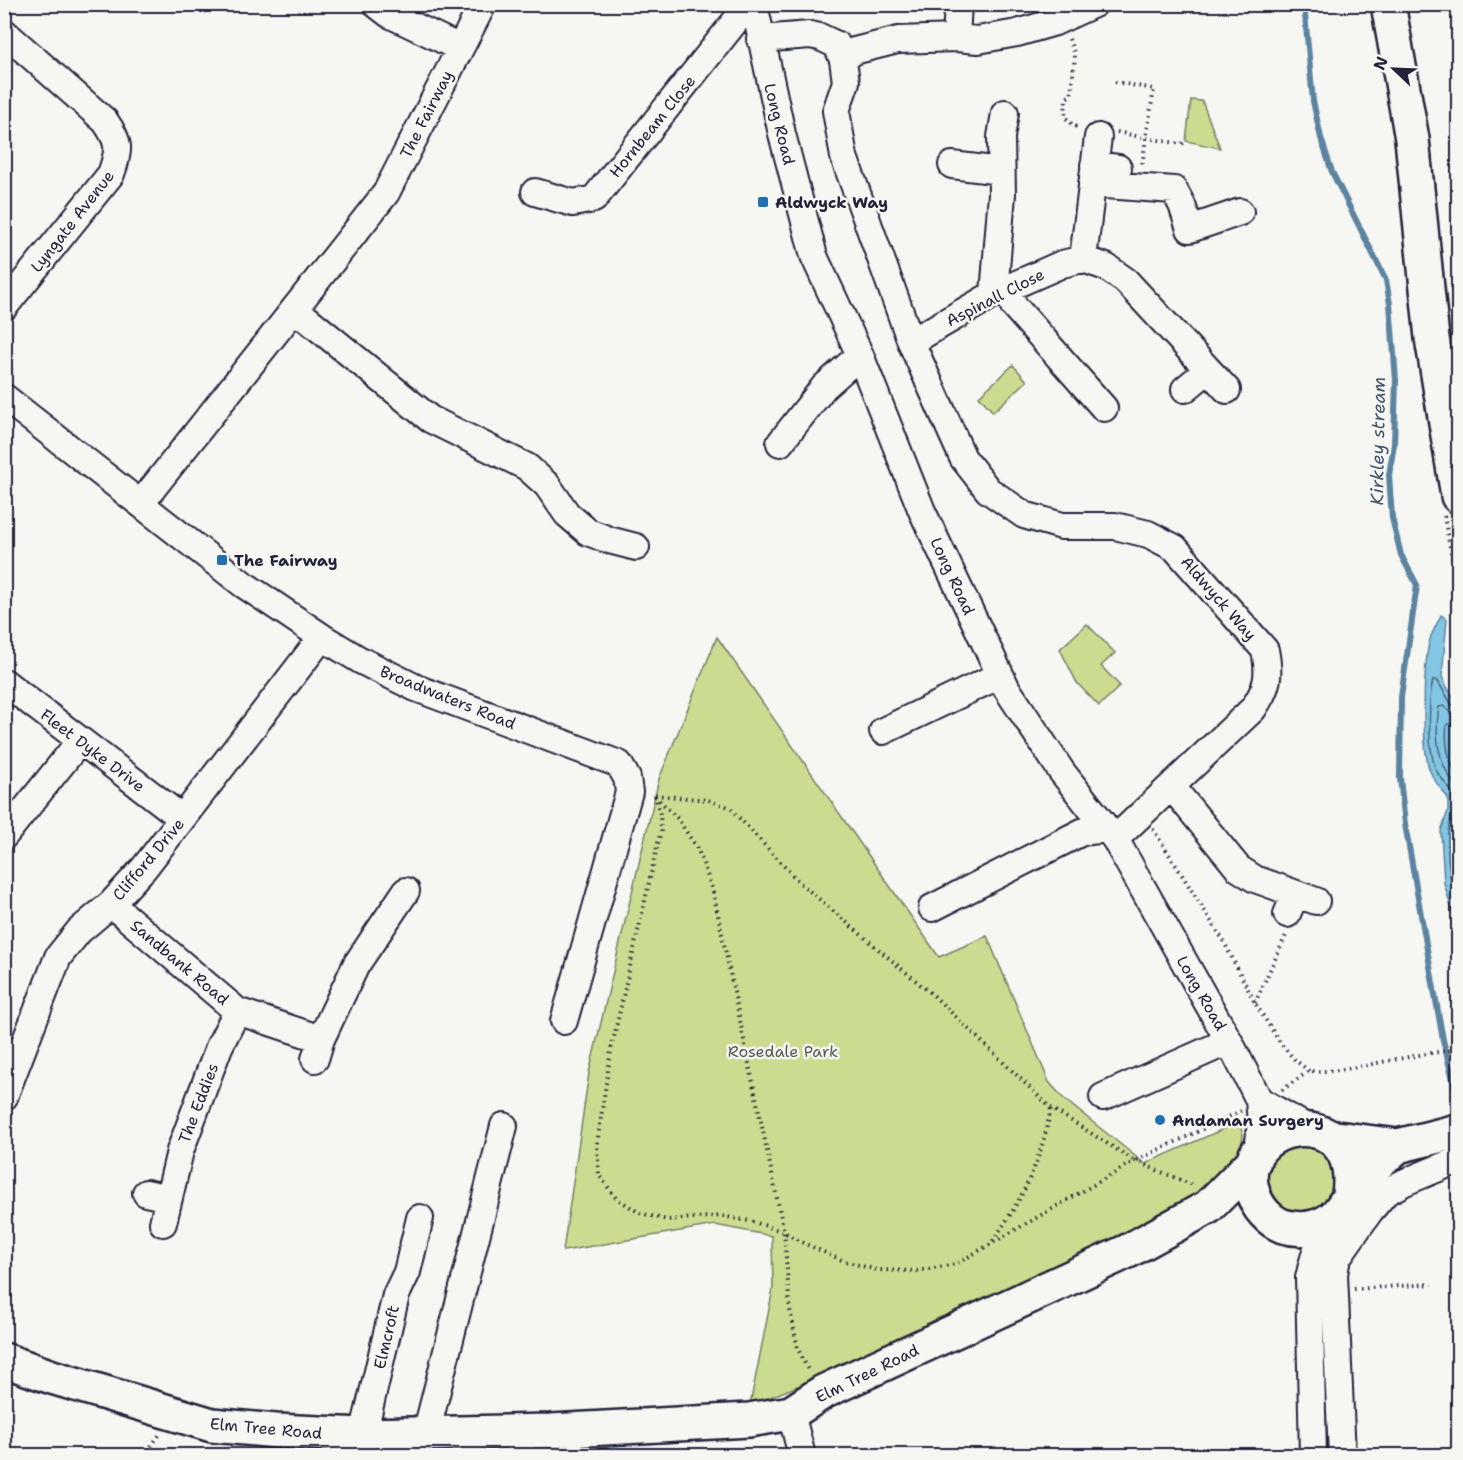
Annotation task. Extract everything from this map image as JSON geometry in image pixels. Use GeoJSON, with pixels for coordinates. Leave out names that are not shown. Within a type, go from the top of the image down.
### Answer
{"type":"FeatureCollection","features":[{"type":"Feature","properties":{"kind":"highway"},"geometry":{"type":"LineString","coordinates":[[1388,4],[1412,139],[1432,338],[1458,496]]}},
{"type":"Feature","properties":{"kind":"highway"},"geometry":{"type":"LineString","coordinates":[[1397,4],[1407,49],[1458,392]]}},
{"type":"Feature","properties":{"kind":"highway"},"geometry":{"type":"LineString","coordinates":[[1398,1146],[1370,1170],[1342,1205],[1323,1224],[1309,1229],[1294,1229],[1274,1221],[1259,1206],[1252,1192],[1251,1177],[1256,1157],[1268,1141],[1281,1133],[1295,1129],[1398,1146],[1458,1131]]}},
{"type":"Feature","properties":{"kind":"highway"},"geometry":{"type":"LineString","coordinates":[[1320,1133],[1341,1149],[1348,1163],[1351,1178],[1342,1205]]}},
{"type":"Feature","properties":{"kind":"highway","name":"Elm Tree Road"},"geometry":{"type":"LineString","coordinates":[[4,1360],[52,1377],[212,1425],[276,1431],[428,1435],[521,1444],[749,1420],[791,1413],[824,1392],[1128,1251],[1208,1208],[1256,1157]]}},
{"type":"Feature","properties":{"kind":"highway","name":"Elm Tree Road"},"geometry":{"type":"LineString","coordinates":[[1208,1208],[1243,1208],[1274,1221]]}},
{"type":"Feature","properties":{"kind":"street"},"geometry":{"type":"LineString","coordinates":[[376,4],[389,14],[460,48]]}},
{"type":"Feature","properties":{"kind":"street","name":"The Fairway"},"geometry":{"type":"LineString","coordinates":[[141,503],[386,193],[483,4]]}},
{"type":"Feature","properties":{"kind":"street","name":"Hornbeam Close"},"geometry":{"type":"LineString","coordinates":[[534,192],[573,203],[594,199],[748,4]]}},
{"type":"Feature","properties":{"kind":"street","name":"Long Road"},"geometry":{"type":"LineString","coordinates":[[754,4],[782,134],[814,256],[860,355],[922,511],[1006,689],[1062,772],[1110,834],[1229,1041],[1259,1100],[1261,1122],[1256,1157]]}},
{"type":"Feature","properties":{"kind":"street"},"geometry":{"type":"LineString","coordinates":[[956,38],[958,4]]}},
{"type":"Feature","properties":{"kind":"street"},"geometry":{"type":"LineString","coordinates":[[760,39],[820,36],[837,45],[843,60],[854,51],[898,40],[956,38],[978,40],[1017,33],[1080,9]]}},
{"type":"Feature","properties":{"kind":"street","name":"Lyngate Avenue"},"geometry":{"type":"LineString","coordinates":[[4,32],[105,121],[116,136],[118,154],[111,174],[4,307]]}},
{"type":"Feature","properties":{"kind":"street","name":"Aldwyck Way"},"geometry":{"type":"LineString","coordinates":[[843,60],[846,82],[836,111],[844,157],[911,342],[963,458],[988,489],[1024,515],[1062,526],[1115,526],[1148,534],[1175,548],[1264,650],[1269,671],[1264,692],[1253,709],[1142,814],[1110,834]]}},
{"type":"Feature","properties":{"kind":"street"},"geometry":{"type":"LineString","coordinates":[[1005,113],[1001,138],[1000,291],[1104,408]]}},
{"type":"Feature","properties":{"kind":"street"},"geometry":{"type":"LineString","coordinates":[[1097,132],[1101,173],[1083,259],[1106,267],[1126,281],[1227,390]]}},
{"type":"Feature","properties":{"kind":"street"},"geometry":{"type":"LineString","coordinates":[[952,165],[1001,171]]}},
{"type":"Feature","properties":{"kind":"street"},"geometry":{"type":"LineString","coordinates":[[1101,173],[1139,189],[1174,190],[1190,229],[1240,212]]}},
{"type":"Feature","properties":{"kind":"street","name":"Aspinall Close"},"geometry":{"type":"LineString","coordinates":[[911,342],[1000,291],[1062,264],[1083,259]]}},
{"type":"Feature","properties":{"kind":"street"},"geometry":{"type":"LineString","coordinates":[[294,309],[430,419],[526,467],[547,485],[567,514],[588,532],[636,547]]}},
{"type":"Feature","properties":{"kind":"street"},"geometry":{"type":"LineString","coordinates":[[780,443],[824,387],[860,355]]}},
{"type":"Feature","properties":{"kind":"street"},"geometry":{"type":"LineString","coordinates":[[1185,389],[1208,370]]}},
{"type":"Feature","properties":{"kind":"street","name":"Broadwaters Road"},"geometry":{"type":"LineString","coordinates":[[4,397],[243,584],[322,637],[360,660],[416,688],[619,764],[627,778],[628,787]]}},
{"type":"Feature","properties":{"kind":"street","name":"Clifford Drive"},"geometry":{"type":"LineString","coordinates":[[4,1097],[11,1060],[58,957],[79,931],[111,903],[144,868],[322,637]]}},
{"type":"Feature","properties":{"kind":"street"},"geometry":{"type":"LineString","coordinates":[[884,731],[1000,675]]}},
{"type":"Feature","properties":{"kind":"street","name":"Fleet Dyke Drive"},"geometry":{"type":"LineString","coordinates":[[4,682],[182,818]]}},
{"type":"Feature","properties":{"kind":"street"},"geometry":{"type":"LineString","coordinates":[[7,829],[80,741]]}},
{"type":"Feature","properties":{"kind":"street"},"geometry":{"type":"LineString","coordinates":[[562,1005],[629,792],[628,787]]}},
{"type":"Feature","properties":{"kind":"street"},"geometry":{"type":"LineString","coordinates":[[1172,787],[1238,868],[1301,902]]}},
{"type":"Feature","properties":{"kind":"street"},"geometry":{"type":"LineString","coordinates":[[932,908],[1082,832],[1110,834]]}},
{"type":"Feature","properties":{"kind":"street","name":"Sandbank Road"},"geometry":{"type":"LineString","coordinates":[[111,903],[237,1011],[318,1049],[356,965],[406,891]]}},
{"type":"Feature","properties":{"kind":"street","name":"The Eddies"},"geometry":{"type":"LineString","coordinates":[[163,1223],[157,1196],[180,1151],[219,1047],[237,1011]]}},
{"type":"Feature","properties":{"kind":"street"},"geometry":{"type":"LineString","coordinates":[[1103,1097],[1229,1041]]}},
{"type":"Feature","properties":{"kind":"street"},"geometry":{"type":"LineString","coordinates":[[1259,1100],[1320,1133]]}},
{"type":"Feature","properties":{"kind":"street"},"geometry":{"type":"LineString","coordinates":[[428,1435],[429,1422],[504,1126]]}},
{"type":"Feature","properties":{"kind":"street"},"geometry":{"type":"LineString","coordinates":[[1342,1455],[1334,1274],[1337,1258],[1386,1192],[1458,1160]]}},
{"type":"Feature","properties":{"kind":"street"},"geometry":{"type":"LineString","coordinates":[[1313,1455],[1309,1278],[1313,1256],[1321,1237],[1342,1205]]}},
{"type":"Feature","properties":{"kind":"street"},"geometry":{"type":"LineString","coordinates":[[1274,1221],[1287,1233],[1302,1258],[1309,1278]]}},
{"type":"Feature","properties":{"kind":"street","name":"Elmcroft"},"geometry":{"type":"LineString","coordinates":[[363,1435],[393,1304],[407,1272],[415,1233]]}},
{"type":"Feature","properties":{"kind":"street"},"geometry":{"type":"LineString","coordinates":[[791,1413],[802,1455]]}},
{"type":"Feature","properties":{"kind":"path"},"geometry":{"type":"LineString","coordinates":[[1080,9],[1071,95],[1066,98],[1065,117],[1074,126],[1097,132],[1182,144],[1186,141]]}},
{"type":"Feature","properties":{"kind":"path"},"geometry":{"type":"LineString","coordinates":[[1115,82],[1154,89],[1139,189]]}},
{"type":"Feature","properties":{"kind":"path"},"geometry":{"type":"LineString","coordinates":[[628,787],[655,795],[708,800],[729,807],[800,883],[934,996],[1051,1108],[1135,1161],[1194,1185],[1208,1208]]}},
{"type":"Feature","properties":{"kind":"path"},"geometry":{"type":"LineString","coordinates":[[655,795],[678,819],[698,850],[713,891],[784,1232],[790,1310],[798,1349],[814,1381],[824,1392]]}},
{"type":"Feature","properties":{"kind":"path"},"geometry":{"type":"LineString","coordinates":[[655,795],[661,830],[611,1050],[597,1144],[599,1175],[616,1198],[639,1213],[667,1220],[722,1216],[754,1222],[784,1232],[844,1261],[877,1270],[917,1271],[956,1263],[1135,1161],[1241,1111],[1281,1090],[1309,1071]]}},
{"type":"Feature","properties":{"kind":"path"},"geometry":{"type":"LineString","coordinates":[[1142,814],[1223,940],[1255,1003],[1281,1044],[1309,1071],[1348,1070],[1457,1049]]}},
{"type":"Feature","properties":{"kind":"path"},"geometry":{"type":"LineString","coordinates":[[1255,1003],[1301,902]]}},
{"type":"Feature","properties":{"kind":"path"},"geometry":{"type":"LineString","coordinates":[[991,1244],[1016,1207],[1035,1171],[1051,1108]]}},
{"type":"Feature","properties":{"kind":"path"},"geometry":{"type":"LineString","coordinates":[[1335,1290],[1432,1284]]}},
{"type":"Feature","properties":{"kind":"green space"},"geometry":{"type":"Polygon","coordinates":[[[1191,100],[1202,101],[1220,148],[1186,141],[1191,100]]]}},
{"type":"Feature","properties":{"kind":"green space"},"geometry":{"type":"Polygon","coordinates":[[[1013,365],[1027,381],[993,412],[979,396],[1013,365]]]}},
{"type":"Feature","properties":{"kind":"green space"},"geometry":{"type":"Polygon","coordinates":[[[1087,624],[1115,653],[1101,666],[1120,686],[1099,706],[1077,683],[1060,649],[1087,624]]]}},
{"type":"Feature","properties":{"kind":"green space","name":"Rosedale Park"},"geometry":{"type":"Polygon","coordinates":[[[717,637],[939,957],[987,936],[1049,1082],[1064,1099],[1145,1164],[1239,1122],[1243,1135],[1239,1157],[1191,1201],[813,1380],[750,1405],[773,1289],[772,1236],[715,1225],[563,1251],[589,1073],[659,779],[717,637]]]}},
{"type":"Feature","properties":{"kind":"green space"},"geometry":{"type":"Polygon","coordinates":[[[1314,1143],[1338,1169],[1329,1204],[1296,1218],[1266,1197],[1266,1161],[1278,1147],[1314,1143]]]}},
{"type":"Feature","properties":{"kind":"water"},"geometry":{"type":"Polygon","coordinates":[[[1441,615],[1447,619],[1442,676],[1458,703],[1458,931],[1444,883],[1441,831],[1448,811],[1448,798],[1430,771],[1425,744],[1426,664],[1431,636],[1441,615]]]}},
{"type":"Feature","properties":{"kind":"waterway","name":"Kirkley stream"},"geometry":{"type":"LineString","coordinates":[[1304,4],[1313,101],[1321,138],[1332,172],[1386,280],[1390,304],[1396,380],[1394,444],[1389,475],[1392,518],[1401,555],[1417,585],[1401,697],[1400,778],[1405,824],[1443,1040],[1458,1099]]}},
{"type":"Feature","properties":{"kind":"place","name":"Aldwyck Way"},"geometry":{"type":"Point","coordinates":[763,202]}},
{"type":"Feature","properties":{"kind":"place","name":"The Fairway"},"geometry":{"type":"Point","coordinates":[222,560]}},
{"type":"Feature","properties":{"kind":"place","name":"Andaman Surgery"},"geometry":{"type":"Point","coordinates":[1160,1120]}}]}
